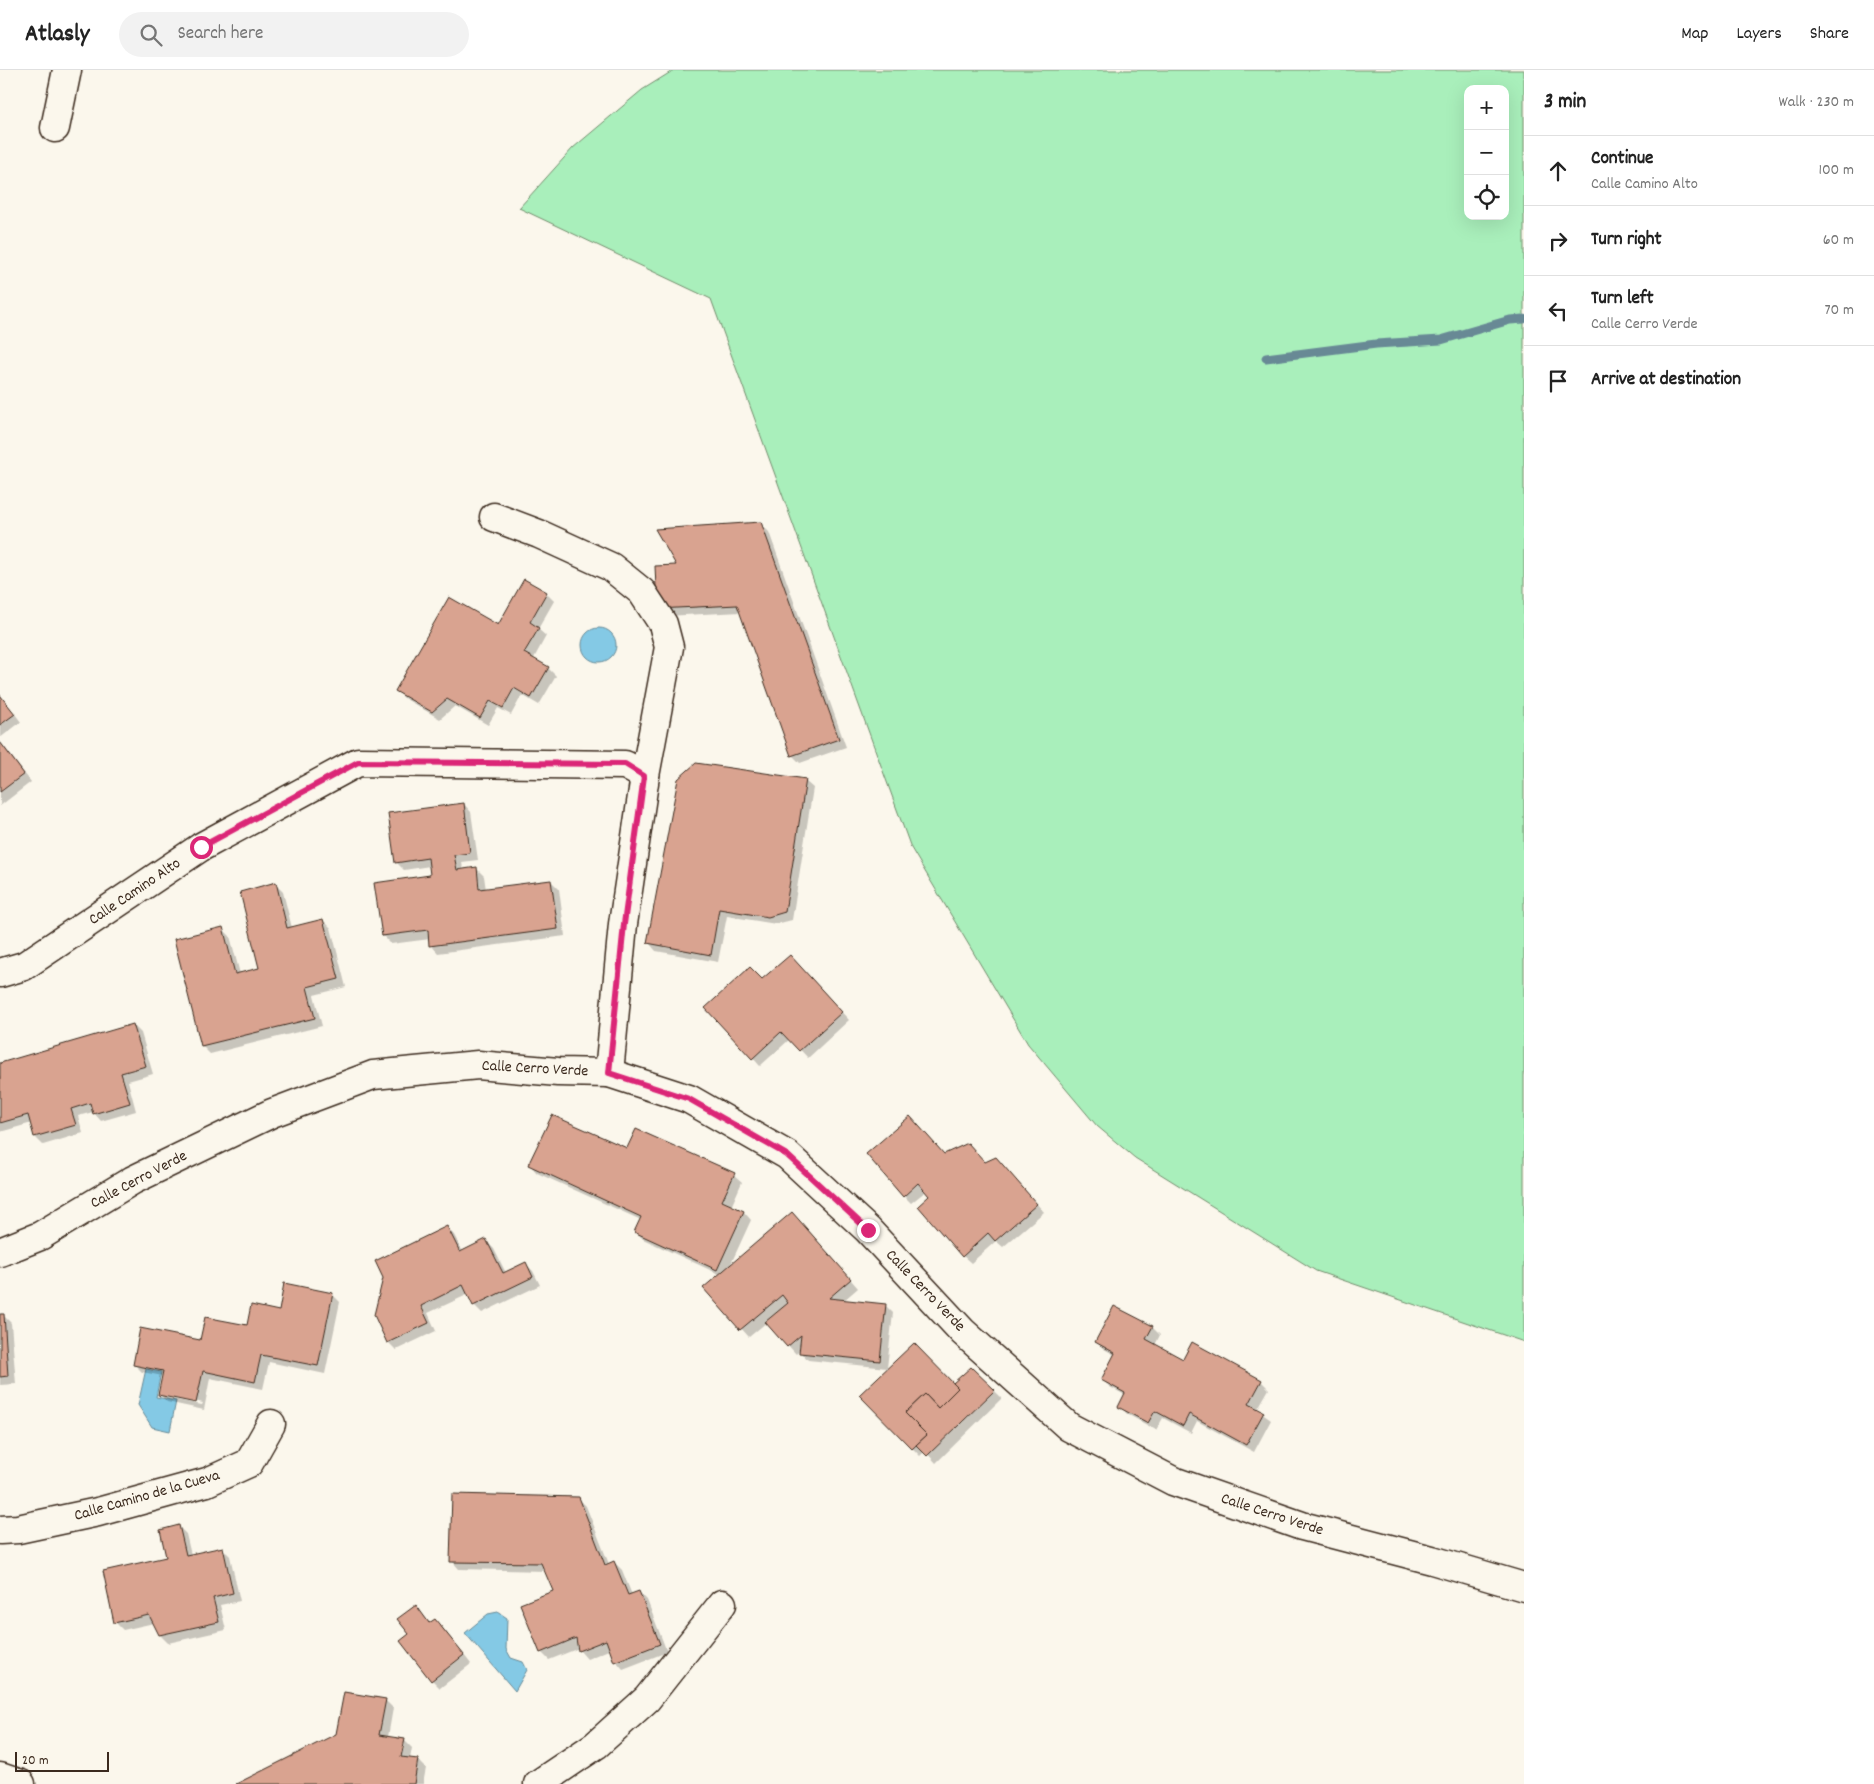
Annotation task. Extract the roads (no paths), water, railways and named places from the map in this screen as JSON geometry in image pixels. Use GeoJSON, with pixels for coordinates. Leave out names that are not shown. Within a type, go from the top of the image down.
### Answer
{"type":"FeatureCollection","features":[{"type":"Feature","properties":{"kind":"street"},"geometry":{"type":"LineString","coordinates":[[54,128],[67,70]]}},
{"type":"Feature","properties":{"kind":"street"},"geometry":{"type":"LineString","coordinates":[[494,517],[540,534],[611,567],[642,592],[663,624],[669,647],[644,776],[624,924],[609,1073]]}},
{"type":"Feature","properties":{"kind":"street","name":"Calle Camino Alto"},"geometry":{"type":"LineString","coordinates":[[0,974],[24,966],[201,847],[358,762],[625,764],[644,776]]}},
{"type":"Feature","properties":{"kind":"street","name":"Calle Cerro Verde"},"geometry":{"type":"LineString","coordinates":[[0,1252],[40,1236],[133,1180],[272,1113],[372,1075],[478,1065],[558,1072],[609,1073],[689,1099],[787,1155],[868,1230],[963,1332],[1069,1427],[1182,1485],[1302,1526],[1432,1560],[1524,1587]]}},
{"type":"Feature","properties":{"kind":"street","name":"Calle Camino de la Cueva"},"geometry":{"type":"LineString","coordinates":[[0,1530],[18,1529],[98,1512],[207,1482],[249,1463],[271,1424]]}},
{"type":"Feature","properties":{"kind":"street"},"geometry":{"type":"LineString","coordinates":[[538,1784],[596,1745],[647,1699],[722,1604]]}},
{"type":"Feature","properties":{"kind":"street"},"geometry":{"type":"LineString","coordinates":[[0,1777],[21,1784]]}},
{"type":"Feature","properties":{"kind":"water"},"geometry":{"type":"Polygon","coordinates":[[[599,628],[606,629],[611,633],[615,638],[615,652],[611,657],[606,661],[599,662],[592,661],[587,657],[583,652],[582,645],[583,638],[587,633],[592,629],[599,628]]]}},
{"type":"Feature","properties":{"kind":"water"},"geometry":{"type":"Polygon","coordinates":[[[146,1369],[161,1372],[156,1397],[176,1401],[170,1431],[152,1427],[138,1405],[146,1369]]]}},
{"type":"Feature","properties":{"kind":"water"},"geometry":{"type":"Polygon","coordinates":[[[498,1612],[507,1618],[506,1649],[511,1658],[523,1662],[527,1670],[515,1691],[465,1633],[488,1614],[498,1612]]]}},
{"type":"Feature","properties":{"kind":"waterway"},"geometry":{"type":"LineString","coordinates":[[1266,358],[1376,344],[1441,340],[1510,320],[1524,319]]}}]}
